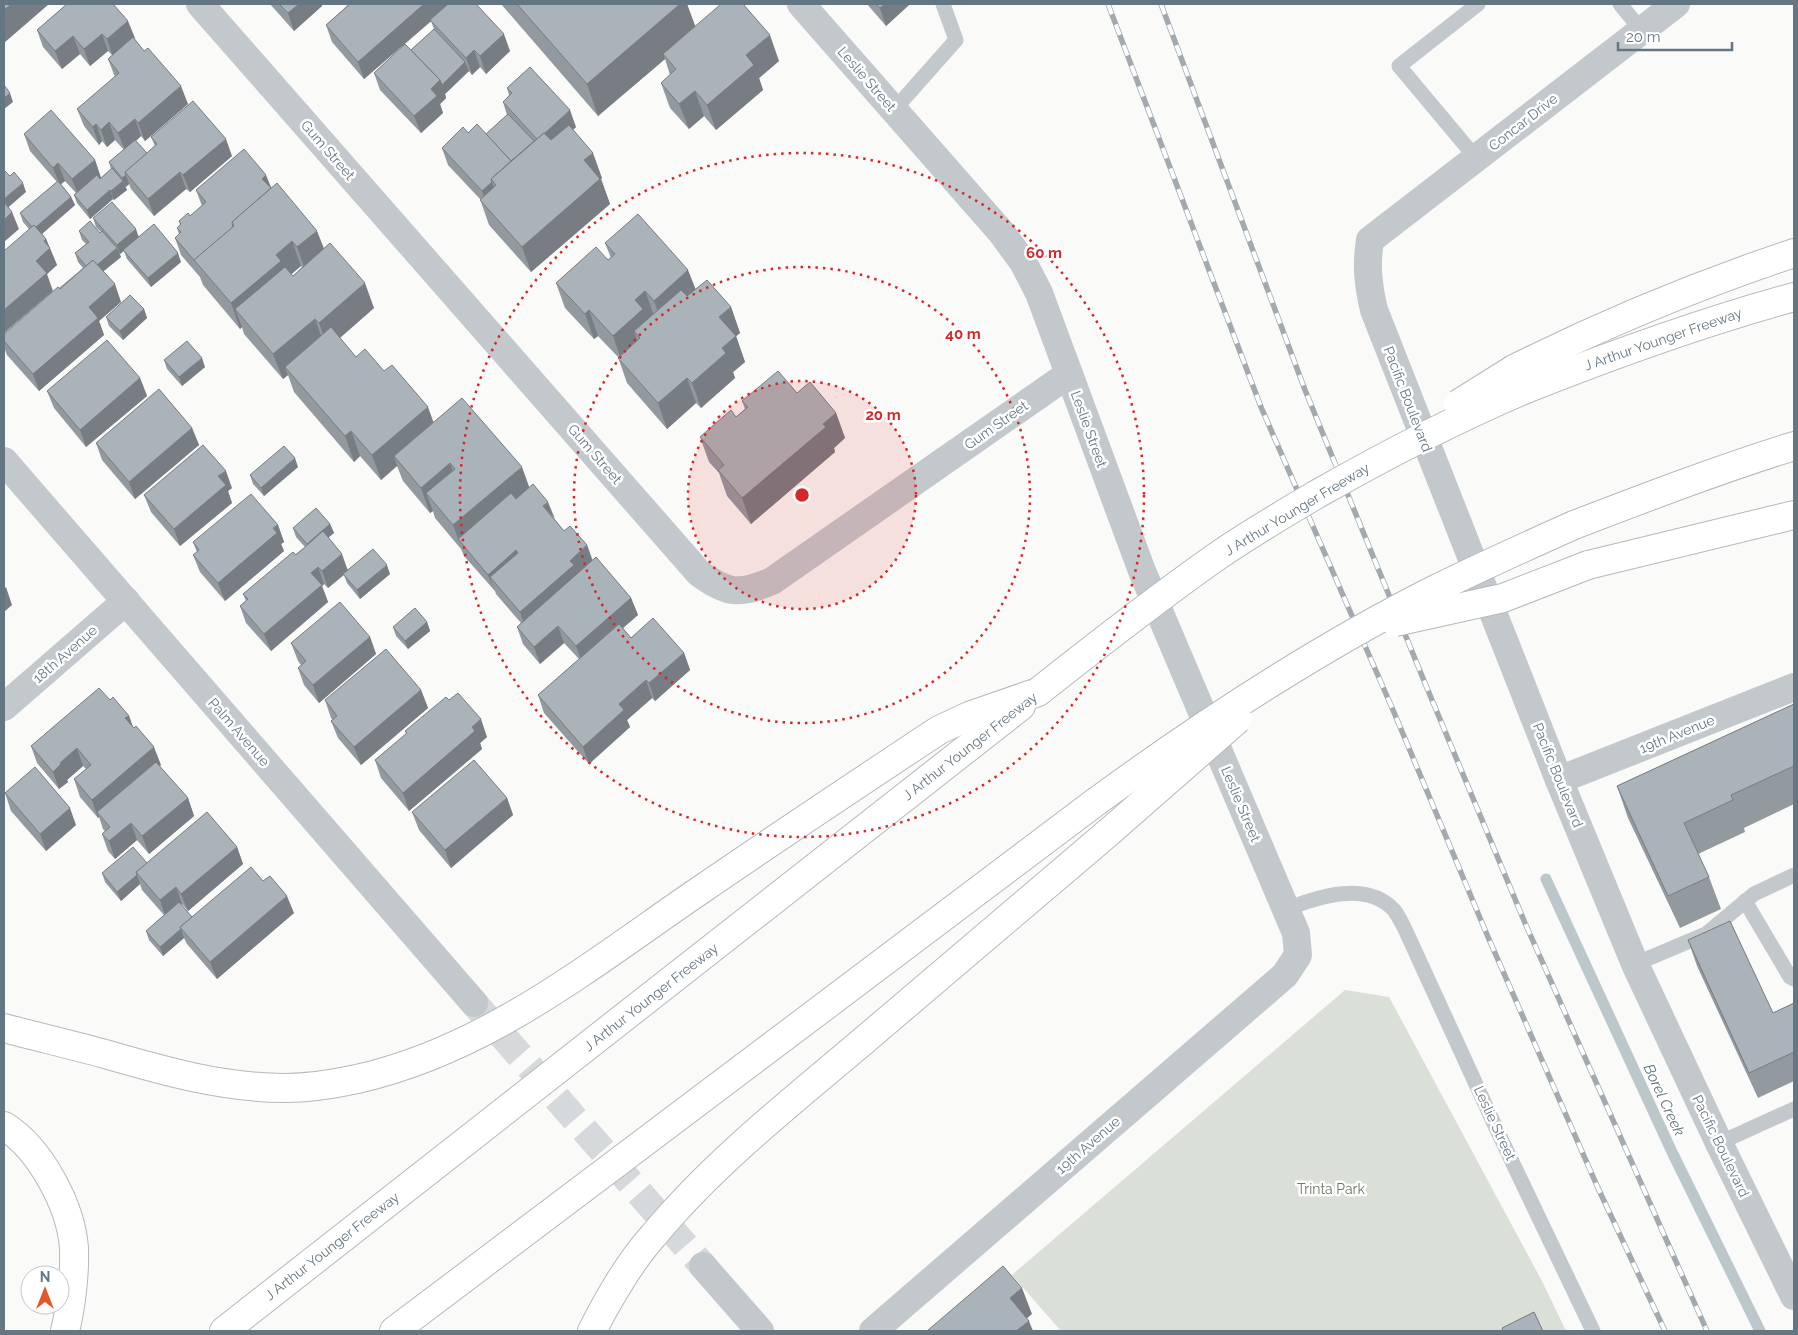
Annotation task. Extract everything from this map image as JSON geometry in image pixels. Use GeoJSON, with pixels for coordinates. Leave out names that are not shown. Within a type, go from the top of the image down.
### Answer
{"type":"FeatureCollection","features":[{"type":"Feature","properties":{"kind":"highway"},"geometry":{"type":"LineString","coordinates":[[1520,379],[1570,341],[1627,316],[1794,253]]}},
{"type":"Feature","properties":{"kind":"highway","name":"J Arthur Younger Freeway"},"geometry":{"type":"LineString","coordinates":[[224,1331],[1080,658],[1217,556],[1290,510],[1366,466],[1440,428],[1520,379],[1589,364],[1748,310],[1794,297]]}},
{"type":"Feature","properties":{"kind":"highway"},"geometry":{"type":"LineString","coordinates":[[394,1331],[1097,801],[1218,715],[1289,672],[1433,591],[1574,526],[1664,490],[1742,462],[1794,446]]}},
{"type":"Feature","properties":{"kind":"highway"},"geometry":{"type":"LineString","coordinates":[[1362,630],[1504,598],[1588,565],[1794,514]]}},
{"type":"Feature","properties":{"kind":"highway"},"geometry":{"type":"LineString","coordinates":[[592,1331],[607,1302],[652,1236],[711,1173],[1208,747],[1289,672]]}},
{"type":"Feature","properties":{"kind":"highway"},"geometry":{"type":"LineString","coordinates":[[4,1028],[172,1073],[232,1085],[285,1088],[330,1085],[382,1073],[445,1051],[504,1022],[939,730],[969,716],[1038,692]]}},
{"type":"Feature","properties":{"kind":"highway"},"geometry":{"type":"LineString","coordinates":[[4,1126],[12,1131],[34,1154],[51,1178],[66,1212],[74,1247],[72,1286],[65,1331]]}},
{"type":"Feature","properties":{"kind":"street","name":"Gum Street"},"geometry":{"type":"LineString","coordinates":[[200,4],[699,573],[717,586],[734,591],[753,589],[772,581],[1069,374]]}},
{"type":"Feature","properties":{"kind":"street","name":"Leslie Street"},"geometry":{"type":"LineString","coordinates":[[801,4],[1001,232],[1023,262],[1039,293],[1142,571],[1296,933],[1298,955]]}},
{"type":"Feature","properties":{"kind":"street","name":"Concar Drive"},"geometry":{"type":"LineString","coordinates":[[1370,240],[1676,4]]}},
{"type":"Feature","properties":{"kind":"street","name":"Pacific Boulevard"},"geometry":{"type":"LineString","coordinates":[[1370,240],[1367,261],[1368,283],[1374,310],[1559,780],[1635,964],[1719,1144],[1794,1296]]}},
{"type":"Feature","properties":{"kind":"street","name":"Palm Avenue"},"geometry":{"type":"LineString","coordinates":[[4,461],[474,1003]]}},
{"type":"Feature","properties":{"kind":"street","name":"18th Avenue"},"geometry":{"type":"LineString","coordinates":[[4,707],[126,601]]}},
{"type":"Feature","properties":{"kind":"street","name":"19th Avenue"},"geometry":{"type":"LineString","coordinates":[[1559,780],[1794,687]]}},
{"type":"Feature","properties":{"kind":"street","name":"19th Avenue"},"geometry":{"type":"LineString","coordinates":[[873,1331],[1285,975],[1298,955]]}},
{"type":"Feature","properties":{"kind":"street"},"geometry":{"type":"LineString","coordinates":[[703,1266],[760,1331]]}},
{"type":"Feature","properties":{"kind":"lane"},"geometry":{"type":"LineString","coordinates":[[894,110],[956,40],[943,4]]}},
{"type":"Feature","properties":{"kind":"lane"},"geometry":{"type":"LineString","coordinates":[[1476,158],[1399,66],[1478,4]]}},
{"type":"Feature","properties":{"kind":"lane"},"geometry":{"type":"LineString","coordinates":[[1620,4],[1642,31]]}},
{"type":"Feature","properties":{"kind":"lane"},"geometry":{"type":"LineString","coordinates":[[1635,964],[1706,934],[1754,894],[1794,875]]}},
{"type":"Feature","properties":{"kind":"lane","name":"Leslie Street"},"geometry":{"type":"LineString","coordinates":[[1286,909],[1333,894],[1360,894],[1379,900],[1394,910],[1404,927],[1496,1128],[1594,1331]]}},
{"type":"Feature","properties":{"kind":"lane"},"geometry":{"type":"LineString","coordinates":[[1745,901],[1790,977],[1794,979]]}},
{"type":"Feature","properties":{"kind":"lane"},"geometry":{"type":"LineString","coordinates":[[1719,1144],[1794,1109]]}},
{"type":"Feature","properties":{"kind":"green space","name":"Trinta Park"},"geometry":{"type":"Polygon","coordinates":[[[1345,990],[1389,997],[1543,1283],[1566,1331],[1061,1331],[1012,1275],[1345,990]]]}},
{"type":"Feature","properties":{"kind":"building"},"geometry":{"type":"Polygon","coordinates":[[[4,4],[11,4],[4,10],[4,4]]]}},
{"type":"Feature","properties":{"kind":"building"},"geometry":{"type":"Polygon","coordinates":[[[67,4],[113,4],[128,21],[107,39],[102,34],[84,49],[73,36],[55,51],[37,30],[67,4]]]}},
{"type":"Feature","properties":{"kind":"building"},"geometry":{"type":"Polygon","coordinates":[[[279,4],[299,4],[288,13],[279,4]]]}},
{"type":"Feature","properties":{"kind":"building"},"geometry":{"type":"Polygon","coordinates":[[[350,4],[424,4],[358,62],[326,25],[350,4]]]}},
{"type":"Feature","properties":{"kind":"building"},"geometry":{"type":"Polygon","coordinates":[[[448,4],[476,4],[504,34],[480,56],[474,50],[466,58],[430,20],[448,4]]]}},
{"type":"Feature","properties":{"kind":"building"},"geometry":{"type":"Polygon","coordinates":[[[517,4],[680,4],[587,84],[517,4]]]}},
{"type":"Feature","properties":{"kind":"building"},"geometry":{"type":"Polygon","coordinates":[[[721,4],[743,4],[770,35],[746,55],[754,65],[707,105],[695,91],[679,104],[661,83],[676,69],[663,54],[721,4]]]}},
{"type":"Feature","properties":{"kind":"building"},"geometry":{"type":"Polygon","coordinates":[[[876,4],[885,4],[880,8],[876,4]]]}},
{"type":"Feature","properties":{"kind":"building"},"geometry":{"type":"Polygon","coordinates":[[[434,29],[465,62],[442,85],[440,80],[411,50],[434,29]]]}},
{"type":"Feature","properties":{"kind":"building"},"geometry":{"type":"Polygon","coordinates":[[[133,37],[144,51],[148,48],[181,86],[138,123],[135,119],[118,133],[109,122],[101,130],[96,124],[93,127],[77,109],[119,73],[108,59],[133,37]]]}},
{"type":"Feature","properties":{"kind":"building"},"geometry":{"type":"Polygon","coordinates":[[[405,44],[440,80],[431,89],[437,96],[414,116],[374,73],[405,44]]]}},
{"type":"Feature","properties":{"kind":"building"},"geometry":{"type":"Polygon","coordinates":[[[530,67],[570,110],[537,139],[503,102],[512,93],[507,88],[530,67]]]}},
{"type":"Feature","properties":{"kind":"building"},"geometry":{"type":"Polygon","coordinates":[[[4,85],[10,93],[4,98],[4,85]]]}},
{"type":"Feature","properties":{"kind":"building"},"geometry":{"type":"Polygon","coordinates":[[[193,101],[226,139],[183,175],[180,172],[148,199],[125,172],[157,144],[151,137],[193,101]]]}},
{"type":"Feature","properties":{"kind":"building"},"geometry":{"type":"Polygon","coordinates":[[[51,110],[95,160],[72,179],[58,163],[53,168],[24,134],[51,110]]]}},
{"type":"Feature","properties":{"kind":"building"},"geometry":{"type":"Polygon","coordinates":[[[508,114],[534,141],[511,161],[486,134],[508,114]]]}},
{"type":"Feature","properties":{"kind":"building"},"geometry":{"type":"Polygon","coordinates":[[[477,124],[511,161],[491,179],[492,182],[482,191],[442,148],[463,127],[468,133],[477,124]]]}},
{"type":"Feature","properties":{"kind":"building"},"geometry":{"type":"Polygon","coordinates":[[[569,125],[593,153],[584,160],[600,179],[522,247],[480,200],[496,185],[491,179],[544,133],[551,140],[569,125]]]}},
{"type":"Feature","properties":{"kind":"building"},"geometry":{"type":"Polygon","coordinates":[[[135,140],[147,153],[125,172],[126,175],[122,178],[109,162],[135,140]]]}},
{"type":"Feature","properties":{"kind":"building"},"geometry":{"type":"Polygon","coordinates":[[[244,149],[266,175],[262,179],[271,188],[232,222],[233,227],[194,260],[175,238],[181,232],[177,228],[181,224],[179,221],[188,213],[190,216],[206,202],[196,190],[244,149]]]}},
{"type":"Feature","properties":{"kind":"building"},"geometry":{"type":"Polygon","coordinates":[[[112,168],[123,181],[87,210],[74,195],[97,175],[100,179],[112,168]]]}},
{"type":"Feature","properties":{"kind":"building"},"geometry":{"type":"Polygon","coordinates":[[[4,170],[10,176],[14,172],[23,183],[4,199],[4,170]]]}},
{"type":"Feature","properties":{"kind":"building"},"geometry":{"type":"Polygon","coordinates":[[[58,181],[71,197],[36,227],[34,225],[32,227],[20,213],[58,181]]]}},
{"type":"Feature","properties":{"kind":"building"},"geometry":{"type":"Polygon","coordinates":[[[277,183],[317,231],[297,247],[292,241],[276,255],[281,261],[231,303],[194,260],[234,226],[232,222],[277,183]]]}},
{"type":"Feature","properties":{"kind":"building"},"geometry":{"type":"Polygon","coordinates":[[[4,202],[12,212],[4,220],[4,202]]]}},
{"type":"Feature","properties":{"kind":"building"},"geometry":{"type":"Polygon","coordinates":[[[112,202],[136,229],[117,245],[93,218],[112,202]]]}},
{"type":"Feature","properties":{"kind":"building"},"geometry":{"type":"Polygon","coordinates":[[[638,214],[688,270],[654,301],[645,291],[635,300],[643,309],[613,336],[589,310],[585,314],[556,283],[596,247],[608,260],[615,254],[605,243],[638,214]]]}},
{"type":"Feature","properties":{"kind":"building"},"geometry":{"type":"Polygon","coordinates":[[[90,221],[117,248],[97,265],[93,260],[86,266],[75,253],[89,242],[79,231],[90,221]]]}},
{"type":"Feature","properties":{"kind":"building"},"geometry":{"type":"Polygon","coordinates":[[[154,224],[178,253],[148,278],[123,250],[154,224]]]}},
{"type":"Feature","properties":{"kind":"building"},"geometry":{"type":"Polygon","coordinates":[[[34,225],[46,239],[44,241],[50,248],[36,261],[47,273],[4,310],[4,251],[34,225]]]}},
{"type":"Feature","properties":{"kind":"building"},"geometry":{"type":"Polygon","coordinates":[[[330,243],[365,283],[319,323],[315,319],[273,354],[235,309],[285,267],[293,276],[330,243]]]}},
{"type":"Feature","properties":{"kind":"building"},"geometry":{"type":"Polygon","coordinates":[[[93,260],[115,284],[89,307],[98,318],[33,374],[4,341],[4,334],[58,287],[60,289],[93,260]]]}},
{"type":"Feature","properties":{"kind":"building"},"geometry":{"type":"Polygon","coordinates":[[[707,280],[731,307],[719,317],[736,336],[722,348],[726,353],[692,383],[687,378],[658,403],[618,358],[640,338],[634,331],[681,290],[687,296],[707,280]]]}},
{"type":"Feature","properties":{"kind":"building"},"geometry":{"type":"Polygon","coordinates":[[[130,295],[144,309],[120,331],[106,317],[130,295]]]}},
{"type":"Feature","properties":{"kind":"building"},"geometry":{"type":"Polygon","coordinates":[[[331,327],[356,357],[365,349],[384,371],[392,365],[428,407],[372,455],[351,431],[345,436],[285,367],[331,327]]]}},
{"type":"Feature","properties":{"kind":"building"},"geometry":{"type":"Polygon","coordinates":[[[107,340],[140,378],[80,430],[47,391],[107,340]]]}},
{"type":"Feature","properties":{"kind":"building"},"geometry":{"type":"Polygon","coordinates":[[[187,341],[202,358],[179,377],[164,360],[187,341]]]}},
{"type":"Feature","properties":{"kind":"building"},"geometry":{"type":"Polygon","coordinates":[[[778,371],[797,393],[810,382],[836,413],[823,424],[826,427],[742,498],[718,470],[724,465],[700,437],[731,410],[736,417],[748,407],[742,401],[778,371]]]}},
{"type":"Feature","properties":{"kind":"building"},"geometry":{"type":"Polygon","coordinates":[[[159,389],[192,428],[129,482],[96,443],[159,389]]]}},
{"type":"Feature","properties":{"kind":"building"},"geometry":{"type":"Polygon","coordinates":[[[462,398],[522,467],[453,525],[426,493],[455,469],[450,463],[421,488],[394,456],[462,398]]]}},
{"type":"Feature","properties":{"kind":"building"},"geometry":{"type":"Polygon","coordinates":[[[203,445],[226,471],[218,476],[226,485],[174,529],[144,495],[203,445]]]}},
{"type":"Feature","properties":{"kind":"building"},"geometry":{"type":"Polygon","coordinates":[[[284,446],[295,458],[261,488],[250,475],[284,446]]]}},
{"type":"Feature","properties":{"kind":"building"},"geometry":{"type":"Polygon","coordinates":[[[533,484],[548,502],[543,506],[564,531],[570,526],[587,545],[570,561],[574,565],[520,612],[490,577],[518,553],[516,550],[488,575],[458,539],[511,493],[516,499],[533,484]]]}},
{"type":"Feature","properties":{"kind":"building"},"geometry":{"type":"Polygon","coordinates":[[[251,494],[278,525],[273,528],[277,533],[218,583],[193,555],[199,550],[193,542],[251,494]]]}},
{"type":"Feature","properties":{"kind":"building"},"geometry":{"type":"Polygon","coordinates":[[[316,508],[330,524],[307,544],[293,528],[316,508]]]}},
{"type":"Feature","properties":{"kind":"building"},"geometry":{"type":"Polygon","coordinates":[[[323,531],[342,554],[322,571],[318,567],[311,573],[322,585],[264,634],[240,606],[248,599],[243,594],[293,552],[296,555],[323,531]]]}},
{"type":"Feature","properties":{"kind":"building"},"geometry":{"type":"Polygon","coordinates":[[[373,549],[387,565],[357,590],[343,574],[373,549]]]}},
{"type":"Feature","properties":{"kind":"building"},"geometry":{"type":"Polygon","coordinates":[[[596,557],[631,598],[576,646],[558,626],[534,647],[517,627],[596,557]]]}},
{"type":"Feature","properties":{"kind":"building"},"geometry":{"type":"Polygon","coordinates":[[[340,602],[370,637],[313,685],[298,668],[306,661],[291,643],[340,602]]]}},
{"type":"Feature","properties":{"kind":"building"},"geometry":{"type":"Polygon","coordinates":[[[415,608],[427,622],[405,641],[393,627],[415,608]]]}},
{"type":"Feature","properties":{"kind":"building"},"geometry":{"type":"Polygon","coordinates":[[[653,618],[684,653],[649,683],[646,680],[619,704],[624,710],[583,747],[538,695],[619,624],[631,638],[653,618]]]}},
{"type":"Feature","properties":{"kind":"building"},"geometry":{"type":"Polygon","coordinates":[[[386,649],[421,690],[354,747],[331,721],[337,716],[325,700],[386,649]]]}},
{"type":"Feature","properties":{"kind":"building"},"geometry":{"type":"Polygon","coordinates":[[[99,688],[110,700],[113,697],[129,716],[125,718],[134,728],[136,726],[154,747],[92,800],[74,779],[91,765],[77,748],[53,772],[31,746],[99,688]]]}},
{"type":"Feature","properties":{"kind":"building"},"geometry":{"type":"Polygon","coordinates":[[[458,693],[481,719],[472,727],[475,731],[403,793],[375,760],[407,733],[405,731],[446,697],[449,700],[458,693]]]}},
{"type":"Feature","properties":{"kind":"building"},"geometry":{"type":"Polygon","coordinates":[[[1794,704],[1794,766],[1731,795],[1733,800],[1684,823],[1709,877],[1668,896],[1617,786],[1794,704]]]}},
{"type":"Feature","properties":{"kind":"building"},"geometry":{"type":"Polygon","coordinates":[[[474,760],[507,798],[445,850],[412,812],[474,760]]]}},
{"type":"Feature","properties":{"kind":"building"},"geometry":{"type":"Polygon","coordinates":[[[156,762],[188,798],[142,836],[131,823],[109,841],[102,834],[110,827],[97,812],[156,762]]]}},
{"type":"Feature","properties":{"kind":"building"},"geometry":{"type":"Polygon","coordinates":[[[35,767],[70,808],[40,834],[5,793],[35,767]]]}},
{"type":"Feature","properties":{"kind":"building"},"geometry":{"type":"Polygon","coordinates":[[[207,812],[237,847],[181,894],[176,887],[160,900],[136,872],[207,812]]]}},
{"type":"Feature","properties":{"kind":"building"},"geometry":{"type":"Polygon","coordinates":[[[133,847],[147,863],[136,872],[137,875],[117,892],[102,873],[133,847]]]}},
{"type":"Feature","properties":{"kind":"building"},"geometry":{"type":"Polygon","coordinates":[[[251,867],[263,881],[270,876],[287,896],[210,962],[180,927],[251,867]]]}},
{"type":"Feature","properties":{"kind":"building"},"geometry":{"type":"Polygon","coordinates":[[[179,902],[192,917],[160,947],[146,931],[179,902]]]}},
{"type":"Feature","properties":{"kind":"building"},"geometry":{"type":"Polygon","coordinates":[[[1730,921],[1773,1013],[1794,1003],[1794,1052],[1749,1073],[1688,940],[1730,921]]]}},
{"type":"Feature","properties":{"kind":"building"},"geometry":{"type":"Polygon","coordinates":[[[1003,1266],[1022,1288],[1010,1298],[1029,1321],[1016,1331],[927,1331],[1003,1266]]]}},
{"type":"Feature","properties":{"kind":"building"},"geometry":{"type":"Polygon","coordinates":[[[1534,1312],[1543,1331],[1503,1331],[1502,1328],[1534,1312]]]}},
{"type":"Feature","properties":{"kind":"waterway","name":"Borel Creek"},"geometry":{"type":"LineString","coordinates":[[1546,879],[1672,1152],[1760,1331]]}},
{"type":"Feature","properties":{"kind":"tunnel"},"geometry":{"type":"LineString","coordinates":[[474,1003],[703,1266]]}},
{"type":"Feature","properties":{"kind":"railway"},"geometry":{"type":"LineString","coordinates":[[1108,4],[1261,407],[1393,710],[1488,937],[1598,1188],[1665,1331]]}},
{"type":"Feature","properties":{"kind":"railway"},"geometry":{"type":"LineString","coordinates":[[1161,4],[1305,390],[1427,688],[1525,923],[1707,1331]]}}]}
